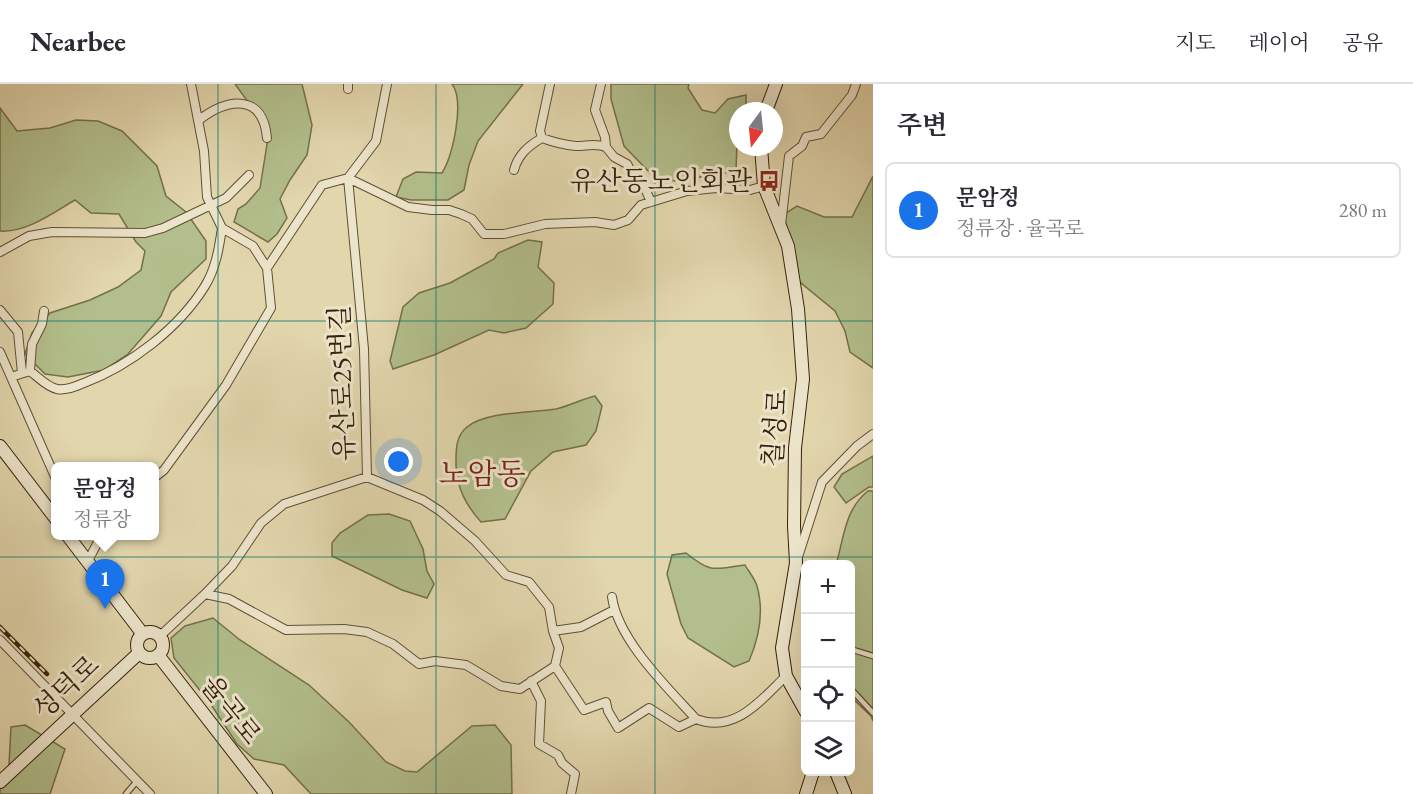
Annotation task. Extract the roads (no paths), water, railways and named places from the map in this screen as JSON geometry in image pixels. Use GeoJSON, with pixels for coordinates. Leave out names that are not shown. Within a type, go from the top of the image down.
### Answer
{"type":"FeatureCollection","features":[{"type":"Feature","properties":{"kind":"street"},"geometry":{"type":"LineString","coordinates":[[159,474],[226,385],[271,308],[267,268],[253,246],[222,228],[207,197],[204,151],[191,84]]}},
{"type":"Feature","properties":{"kind":"street"},"geometry":{"type":"LineString","coordinates":[[348,178],[376,141],[387,84]]}},
{"type":"Feature","properties":{"kind":"street"},"geometry":{"type":"LineString","coordinates":[[542,138],[540,131],[550,84]]}},
{"type":"Feature","properties":{"kind":"street"},"geometry":{"type":"LineString","coordinates":[[601,84],[595,110],[605,137],[606,147]]}},
{"type":"Feature","properties":{"kind":"street"},"geometry":{"type":"LineString","coordinates":[[769,102],[776,84]]}},
{"type":"Feature","properties":{"kind":"street"},"geometry":{"type":"LineString","coordinates":[[781,225],[789,156],[802,146],[806,137],[821,134],[852,94],[856,84]]}},
{"type":"Feature","properties":{"kind":"street"},"geometry":{"type":"LineString","coordinates":[[199,120],[209,112],[228,105],[248,105],[257,110],[266,124],[267,138]]}},
{"type":"Feature","properties":{"kind":"street"},"geometry":{"type":"LineString","coordinates":[[514,170],[517,158],[542,138],[561,144],[579,146],[598,144],[606,147],[614,157],[627,165],[633,175],[643,184],[651,202]]}},
{"type":"Feature","properties":{"kind":"street","name":"칠성로"},"geometry":{"type":"LineString","coordinates":[[762,156],[764,186],[788,246],[798,309],[803,379],[795,448],[796,563],[782,648],[786,676],[801,703]]}},
{"type":"Feature","properties":{"kind":"street"},"geometry":{"type":"LineString","coordinates":[[0,252],[29,236],[52,232],[145,233],[163,228],[226,198],[249,175]]}},
{"type":"Feature","properties":{"kind":"street"},"geometry":{"type":"LineString","coordinates":[[267,268],[322,185],[348,178],[372,187],[408,207],[449,210],[461,214],[472,219],[484,234],[504,234],[544,224],[595,222],[614,225],[628,220],[641,205],[687,191],[716,188],[750,190],[764,186]]}},
{"type":"Feature","properties":{"kind":"street","name":"유산로25번길"},"geometry":{"type":"LineString","coordinates":[[348,178],[364,349],[367,477],[431,506],[460,526],[506,575],[529,582],[549,607],[553,631],[559,648],[555,666]]}},
{"type":"Feature","properties":{"kind":"street"},"geometry":{"type":"LineString","coordinates":[[11,376],[26,372],[56,389],[63,389],[91,380],[146,350],[195,300],[206,284],[216,262],[222,228]]}},
{"type":"Feature","properties":{"kind":"street"},"geometry":{"type":"LineString","coordinates":[[0,310],[18,332],[26,372]]}},
{"type":"Feature","properties":{"kind":"street"},"geometry":{"type":"LineString","coordinates":[[26,372],[32,344],[42,324],[44,311]]}},
{"type":"Feature","properties":{"kind":"street"},"geometry":{"type":"LineString","coordinates":[[0,352],[51,468]]}},
{"type":"Feature","properties":{"kind":"street"},"geometry":{"type":"LineString","coordinates":[[796,563],[822,482],[857,446],[873,434]]}},
{"type":"Feature","properties":{"kind":"street"},"geometry":{"type":"LineString","coordinates":[[0,446],[51,512]]}},
{"type":"Feature","properties":{"kind":"street"},"geometry":{"type":"LineString","coordinates":[[160,636],[206,594],[232,566],[261,522],[284,504],[367,477]]}},
{"type":"Feature","properties":{"kind":"street"},"geometry":{"type":"LineString","coordinates":[[71,540],[142,633]]}},
{"type":"Feature","properties":{"kind":"street"},"geometry":{"type":"LineString","coordinates":[[88,561],[99,540]]}},
{"type":"Feature","properties":{"kind":"street"},"geometry":{"type":"LineString","coordinates":[[206,594],[229,599],[286,630],[366,632],[393,644],[419,664],[435,661],[466,664],[501,686],[520,689],[555,666],[584,710],[606,702],[618,728],[649,708],[679,727],[696,719]]}},
{"type":"Feature","properties":{"kind":"street"},"geometry":{"type":"LineString","coordinates":[[612,597],[614,610],[646,663],[696,719],[704,722],[730,720],[747,713],[786,676]]}},
{"type":"Feature","properties":{"kind":"street"},"geometry":{"type":"LineString","coordinates":[[553,631],[581,627],[614,610]]}},
{"type":"Feature","properties":{"kind":"street"},"geometry":{"type":"LineString","coordinates":[[151,631],[160,636],[163,648],[158,655],[150,658],[139,653],[136,645],[142,633],[151,631]]}},
{"type":"Feature","properties":{"kind":"street"},"geometry":{"type":"LineString","coordinates":[[0,640],[150,794]]}},
{"type":"Feature","properties":{"kind":"street","name":"성덕로"},"geometry":{"type":"LineString","coordinates":[[0,782],[139,653]]}},
{"type":"Feature","properties":{"kind":"street","name":"율곡로"},"geometry":{"type":"LineString","coordinates":[[158,655],[266,794]]}},
{"type":"Feature","properties":{"kind":"street"},"geometry":{"type":"LineString","coordinates":[[531,681],[541,701],[539,744],[558,755],[562,763],[575,774],[571,794]]}},
{"type":"Feature","properties":{"kind":"street"},"geometry":{"type":"LineString","coordinates":[[806,794],[811,776]]}},
{"type":"Feature","properties":{"kind":"street"},"geometry":{"type":"LineString","coordinates":[[838,776],[845,794]]}},
{"type":"Feature","properties":{"kind":"lane"},"geometry":{"type":"LineString","coordinates":[[855,651],[873,656]]}},
{"type":"Feature","properties":{"kind":"lane"},"geometry":{"type":"LineString","coordinates":[[855,693],[873,713]]}},
{"type":"Feature","properties":{"kind":"lane"},"geometry":{"type":"LineString","coordinates":[[126,794],[137,781]]}},
{"type":"Feature","properties":{"kind":"railway"},"geometry":{"type":"LineString","coordinates":[[0,627],[47,674]]}},
{"type":"Feature","properties":{"kind":"place","name":"유산동노인회관"},"geometry":{"type":"Point","coordinates":[769,181]}},
{"type":"Feature","properties":{"kind":"place","name":"문암정"},"geometry":{"type":"Point","coordinates":[105,609]}},
{"type":"Feature","properties":{"kind":"district","name":"노암동"},"geometry":{"type":"Point","coordinates":[482,474]}}]}
